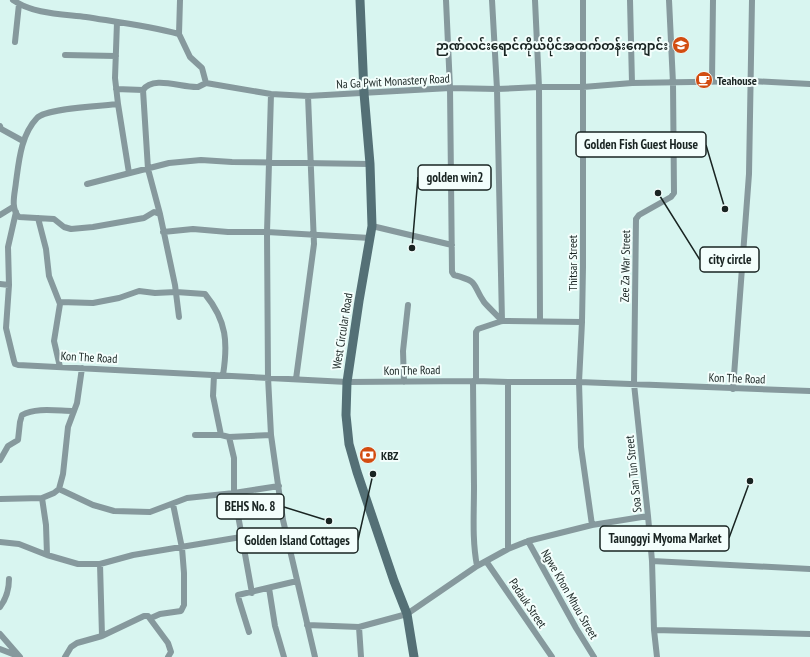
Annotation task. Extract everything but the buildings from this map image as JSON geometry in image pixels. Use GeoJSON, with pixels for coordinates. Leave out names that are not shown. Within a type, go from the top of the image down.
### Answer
{"type":"FeatureCollection","features":[{"type":"Feature","properties":{"kind":"street"},"geometry":{"type":"LineString","coordinates":[[12,0],[35,10],[117,22],[179,34]]}},
{"type":"Feature","properties":{"kind":"street"},"geometry":{"type":"LineString","coordinates":[[180,0],[179,34],[190,57],[202,68],[206,83]]}},
{"type":"Feature","properties":{"kind":"street"},"geometry":{"type":"LineString","coordinates":[[446,0],[450,88],[453,274],[468,279],[475,284],[484,302],[502,320]]}},
{"type":"Feature","properties":{"kind":"street"},"geometry":{"type":"LineString","coordinates":[[492,0],[497,89],[502,320]]}},
{"type":"Feature","properties":{"kind":"street"},"geometry":{"type":"LineString","coordinates":[[535,0],[540,87],[540,320]]}},
{"type":"Feature","properties":{"kind":"street","name":"Thitsar Street"},"geometry":{"type":"LineString","coordinates":[[583,0],[582,322],[580,382],[581,447],[592,525]]}},
{"type":"Feature","properties":{"kind":"street"},"geometry":{"type":"LineString","coordinates":[[630,0],[632,83]]}},
{"type":"Feature","properties":{"kind":"street","name":"Zee Za War Street"},"geometry":{"type":"LineString","coordinates":[[634,384],[636,219],[639,215],[671,197],[674,193],[673,83],[669,0]]}},
{"type":"Feature","properties":{"kind":"street"},"geometry":{"type":"LineString","coordinates":[[712,81],[713,0]]}},
{"type":"Feature","properties":{"kind":"street"},"geometry":{"type":"LineString","coordinates":[[732,389],[749,174],[752,0]]}},
{"type":"Feature","properties":{"kind":"street","name":"West Circular Road"},"geometry":{"type":"LineString","coordinates":[[358,2],[370,164],[372,226],[347,382],[346,415],[349,444],[364,495],[407,614],[414,657]]}},
{"type":"Feature","properties":{"kind":"street"},"geometry":{"type":"LineString","coordinates":[[15,42],[19,4]]}},
{"type":"Feature","properties":{"kind":"street"},"geometry":{"type":"LineString","coordinates":[[117,22],[116,89],[129,173]]}},
{"type":"Feature","properties":{"kind":"street"},"geometry":{"type":"LineString","coordinates":[[65,55],[116,56]]}},
{"type":"Feature","properties":{"kind":"street","name":"Na Ga Pwit Monastery Road"},"geometry":{"type":"LineString","coordinates":[[143,90],[150,84],[157,83],[198,87],[206,83],[271,94],[308,96],[450,88],[583,88],[632,83],[712,81],[810,84]]}},
{"type":"Feature","properties":{"kind":"street"},"geometry":{"type":"LineString","coordinates":[[116,89],[143,90],[148,169],[160,214],[176,292],[179,317]]}},
{"type":"Feature","properties":{"kind":"street"},"geometry":{"type":"LineString","coordinates":[[271,94],[267,232],[268,377],[271,435],[283,520],[315,657]]}},
{"type":"Feature","properties":{"kind":"street"},"geometry":{"type":"LineString","coordinates":[[296,379],[314,244],[308,96]]}},
{"type":"Feature","properties":{"kind":"street"},"geometry":{"type":"LineString","coordinates":[[0,284],[9,285],[8,247],[23,141],[38,117],[70,108],[118,104]]}},
{"type":"Feature","properties":{"kind":"street"},"geometry":{"type":"LineString","coordinates":[[0,126],[1,129],[23,141]]}},
{"type":"Feature","properties":{"kind":"street"},"geometry":{"type":"LineString","coordinates":[[87,184],[169,163],[200,160],[268,163],[370,164]]}},
{"type":"Feature","properties":{"kind":"street"},"geometry":{"type":"LineString","coordinates":[[14,210],[19,217],[54,219],[64,227],[71,229],[93,227],[144,218],[154,212],[160,214]]}},
{"type":"Feature","properties":{"kind":"street"},"geometry":{"type":"LineString","coordinates":[[0,215],[14,210]]}},
{"type":"Feature","properties":{"kind":"street"},"geometry":{"type":"LineString","coordinates":[[38,218],[46,249],[49,276],[60,302],[60,310],[54,341],[60,367]]}},
{"type":"Feature","properties":{"kind":"street"},"geometry":{"type":"LineString","coordinates":[[372,226],[452,245]]}},
{"type":"Feature","properties":{"kind":"street"},"geometry":{"type":"LineString","coordinates":[[163,232],[193,229],[228,232],[267,232],[370,238]]}},
{"type":"Feature","properties":{"kind":"street","name":"Kon The Road"},"geometry":{"type":"LineString","coordinates":[[9,285],[6,328],[15,364],[347,382],[580,382],[810,391]]}},
{"type":"Feature","properties":{"kind":"street"},"geometry":{"type":"LineString","coordinates":[[60,302],[93,304],[119,298],[139,291],[155,293],[176,292],[206,294],[220,318],[225,332],[226,355],[223,375]]}},
{"type":"Feature","properties":{"kind":"street"},"geometry":{"type":"LineString","coordinates":[[404,382],[403,351],[408,305]]}},
{"type":"Feature","properties":{"kind":"street"},"geometry":{"type":"LineString","coordinates":[[477,566],[473,532],[474,381],[476,332],[483,326],[502,320],[582,322]]}},
{"type":"Feature","properties":{"kind":"street"},"geometry":{"type":"LineString","coordinates":[[0,499],[42,498],[59,489],[63,474],[68,427],[77,404],[82,368]]}},
{"type":"Feature","properties":{"kind":"street"},"geometry":{"type":"LineString","coordinates":[[214,375],[213,396],[221,435]]}},
{"type":"Feature","properties":{"kind":"street"},"geometry":{"type":"LineString","coordinates":[[508,382],[508,549]]}},
{"type":"Feature","properties":{"kind":"street","name":"Soa San Tun Street"},"geometry":{"type":"LineString","coordinates":[[634,384],[652,561],[654,630],[657,657]]}},
{"type":"Feature","properties":{"kind":"street"},"geometry":{"type":"LineString","coordinates":[[0,460],[8,446],[18,440],[22,415],[27,412],[74,411]]}},
{"type":"Feature","properties":{"kind":"street"},"geometry":{"type":"LineString","coordinates":[[195,434],[221,435],[229,437],[271,435]]}},
{"type":"Feature","properties":{"kind":"street"},"geometry":{"type":"LineString","coordinates":[[229,437],[234,458],[234,493],[252,592]]}},
{"type":"Feature","properties":{"kind":"street"},"geometry":{"type":"LineString","coordinates":[[0,442],[8,446]]}},
{"type":"Feature","properties":{"kind":"street"},"geometry":{"type":"LineString","coordinates":[[59,489],[93,505],[114,511],[150,512],[187,498],[279,486]]}},
{"type":"Feature","properties":{"kind":"street"},"geometry":{"type":"LineString","coordinates":[[42,498],[46,525],[47,555]]}},
{"type":"Feature","properties":{"kind":"street"},"geometry":{"type":"LineString","coordinates":[[151,618],[160,614],[181,611],[184,605],[182,548],[173,504]]}},
{"type":"Feature","properties":{"kind":"street"},"geometry":{"type":"LineString","coordinates":[[307,625],[359,627],[407,614],[477,566],[508,549],[528,541],[592,525],[648,516]]}},
{"type":"Feature","properties":{"kind":"street"},"geometry":{"type":"LineString","coordinates":[[0,542],[19,544],[47,555],[78,564],[100,564],[133,554],[182,548],[241,537]]}},
{"type":"Feature","properties":{"kind":"street","name":"Ngwe Khon Mhuu Street"},"geometry":{"type":"LineString","coordinates":[[528,541],[576,628],[594,657]]}},
{"type":"Feature","properties":{"kind":"street","name":"Padauk Street"},"geometry":{"type":"LineString","coordinates":[[486,561],[552,657]]}},
{"type":"Feature","properties":{"kind":"street"},"geometry":{"type":"LineString","coordinates":[[652,561],[810,569]]}},
{"type":"Feature","properties":{"kind":"street"},"geometry":{"type":"LineString","coordinates":[[100,564],[102,636]]}},
{"type":"Feature","properties":{"kind":"street"},"geometry":{"type":"LineString","coordinates":[[0,607],[9,587],[9,579]]}},
{"type":"Feature","properties":{"kind":"street"},"geometry":{"type":"LineString","coordinates":[[248,632],[238,595],[297,581]]}},
{"type":"Feature","properties":{"kind":"street"},"geometry":{"type":"LineString","coordinates":[[269,588],[275,626],[284,657]]}},
{"type":"Feature","properties":{"kind":"street"},"geometry":{"type":"LineString","coordinates":[[65,657],[71,647],[77,643],[102,636],[144,616],[148,616],[151,618],[170,647],[171,652],[168,657]]}},
{"type":"Feature","properties":{"kind":"street"},"geometry":{"type":"LineString","coordinates":[[359,627],[361,657]]}},
{"type":"Feature","properties":{"kind":"street"},"geometry":{"type":"LineString","coordinates":[[654,630],[810,634]]}},
{"type":"Feature","properties":{"kind":"street"},"geometry":{"type":"LineString","coordinates":[[0,634],[20,657]]}},
{"type":"Feature","properties":{"kind":"street"},"geometry":{"type":"LineString","coordinates":[[0,649],[20,657]]}},
{"type":"Feature","properties":{"kind":"place","name":"ဉာဏ်လင်းရောင်ကိုယ်ပိုင်အထက်တန်း‌ကျောင်း"},"geometry":{"type":"Point","coordinates":[681,45]}},
{"type":"Feature","properties":{"kind":"place","name":"Teahouse"},"geometry":{"type":"Point","coordinates":[704,80]}},
{"type":"Feature","properties":{"kind":"place","name":"city circle"},"geometry":{"type":"Point","coordinates":[658,193]}},
{"type":"Feature","properties":{"kind":"place","name":"Golden Fish Guest House"},"geometry":{"type":"Point","coordinates":[725,209]}},
{"type":"Feature","properties":{"kind":"place","name":"golden win2"},"geometry":{"type":"Point","coordinates":[412,248]}},
{"type":"Feature","properties":{"kind":"place","name":"KBZ"},"geometry":{"type":"Point","coordinates":[368,455]}},
{"type":"Feature","properties":{"kind":"place","name":"Golden Island Cottages"},"geometry":{"type":"Point","coordinates":[373,474]}},
{"type":"Feature","properties":{"kind":"place","name":"Taunggyi Myoma Market"},"geometry":{"type":"Point","coordinates":[750,481]}},
{"type":"Feature","properties":{"kind":"place","name":"BEHS No. 8"},"geometry":{"type":"Point","coordinates":[329,521]}}]}
